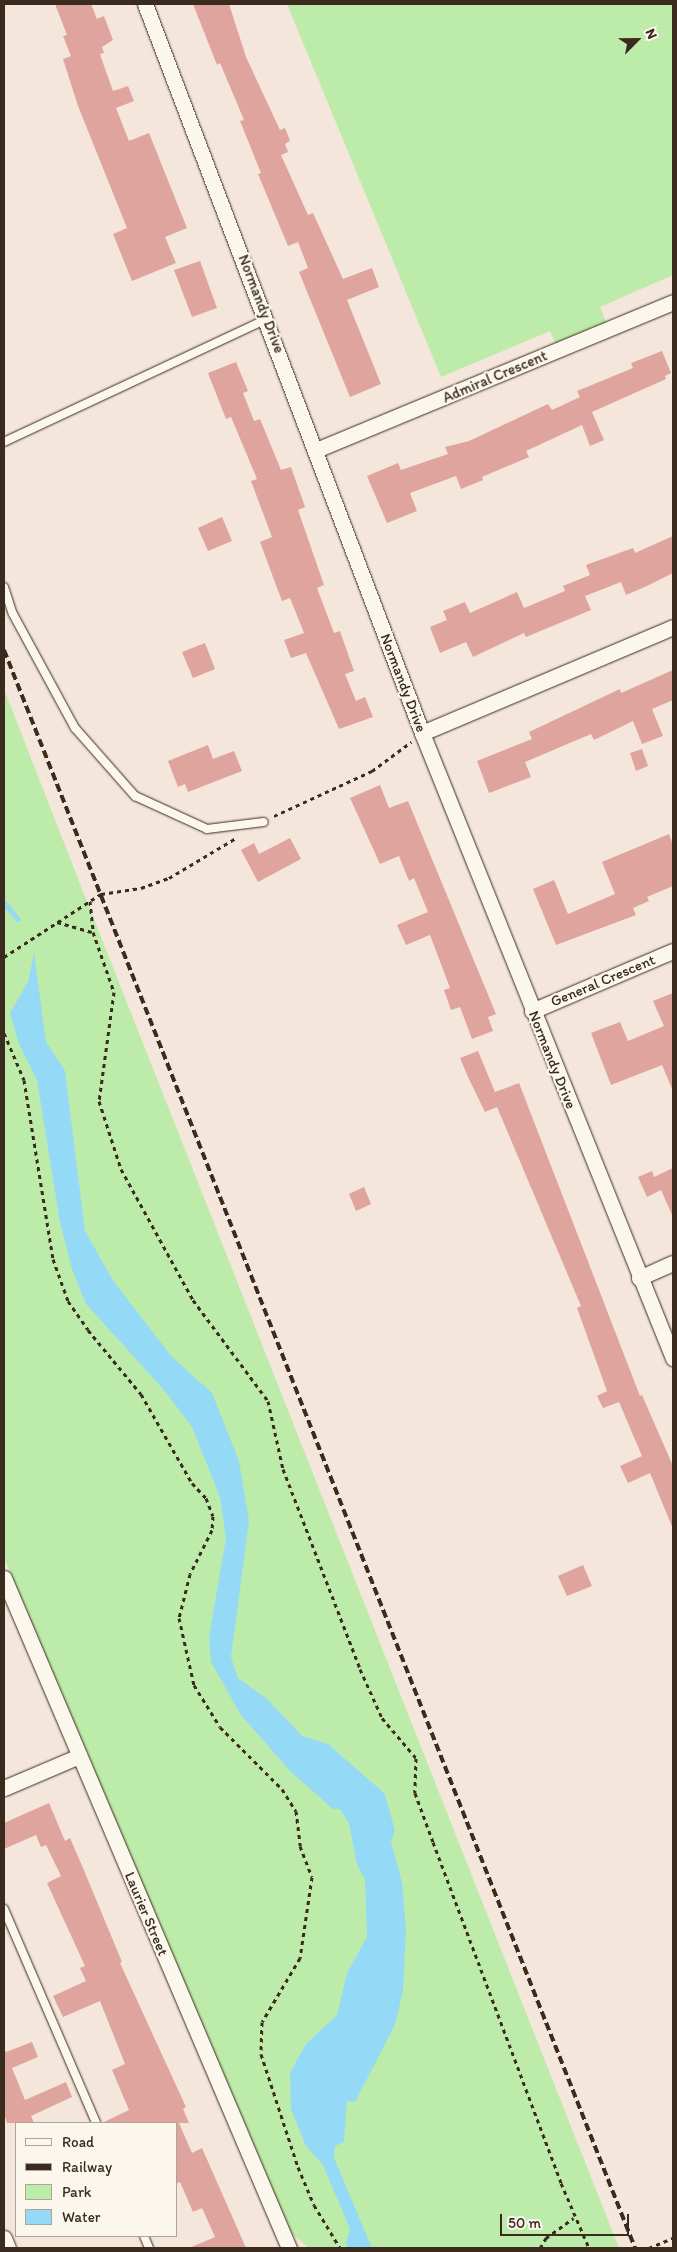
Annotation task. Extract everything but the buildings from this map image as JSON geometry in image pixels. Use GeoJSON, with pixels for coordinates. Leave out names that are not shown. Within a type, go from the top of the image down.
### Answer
{"type":"FeatureCollection","features":[{"type":"Feature","properties":{"kind":"street","name":"Normandy Drive"},"geometry":{"type":"LineString","coordinates":[[145,4],[267,319],[422,733],[639,1278],[673,1358]]}},
{"type":"Feature","properties":{"kind":"street","name":"Admiral Crescent"},"geometry":{"type":"LineString","coordinates":[[316,450],[673,302]]}},
{"type":"Feature","properties":{"kind":"street"},"geometry":{"type":"LineString","coordinates":[[422,733],[673,627]]}},
{"type":"Feature","properties":{"kind":"street","name":"General Crescent"},"geometry":{"type":"LineString","coordinates":[[532,1011],[673,951]]}},
{"type":"Feature","properties":{"kind":"street"},"geometry":{"type":"LineString","coordinates":[[639,1278],[673,1263]]}},
{"type":"Feature","properties":{"kind":"street","name":"Laurier Street"},"geometry":{"type":"LineString","coordinates":[[4,1578],[289,2248]]}},
{"type":"Feature","properties":{"kind":"street"},"geometry":{"type":"LineString","coordinates":[[4,1788],[79,1756]]}},
{"type":"Feature","properties":{"kind":"street"},"geometry":{"type":"LineString","coordinates":[[4,2238],[8,2248]]}},
{"type":"Feature","properties":{"kind":"lane"},"geometry":{"type":"LineString","coordinates":[[4,442],[267,319]]}},
{"type":"Feature","properties":{"kind":"lane"},"geometry":{"type":"LineString","coordinates":[[4,587],[13,614],[75,728],[135,796],[207,829],[264,822]]}},
{"type":"Feature","properties":{"kind":"lane"},"geometry":{"type":"LineString","coordinates":[[4,1909],[96,2122]]}},
{"type":"Feature","properties":{"kind":"path"},"geometry":{"type":"LineString","coordinates":[[264,822],[372,771],[422,733]]}},
{"type":"Feature","properties":{"kind":"path"},"geometry":{"type":"LineString","coordinates":[[4,956],[101,894],[140,888],[169,878],[238,837]]}},
{"type":"Feature","properties":{"kind":"path"},"geometry":{"type":"LineString","coordinates":[[90,901],[93,932],[114,992],[99,1101],[121,1169],[193,1300],[268,1401],[283,1469],[360,1669],[382,1718],[416,1758],[415,1793],[574,2218],[589,2248]]}},
{"type":"Feature","properties":{"kind":"path"},"geometry":{"type":"LineString","coordinates":[[56,922],[93,932]]}},
{"type":"Feature","properties":{"kind":"path"},"geometry":{"type":"LineString","coordinates":[[4,1033],[24,1080],[53,1259],[68,1301],[88,1330],[141,1394],[192,1483],[206,1498],[213,1516],[212,1530],[190,1574],[179,1618],[194,1685],[220,1727],[282,1789],[296,1811],[300,1846],[310,1867],[311,1886],[300,1958],[262,2022],[261,2054],[298,2167],[314,2205],[340,2248]]}},
{"type":"Feature","properties":{"kind":"path"},"geometry":{"type":"LineString","coordinates":[[540,2248],[546,2238],[574,2218]]}},
{"type":"Feature","properties":{"kind":"path"},"geometry":{"type":"LineString","coordinates":[[649,2248],[673,2238]]}},
{"type":"Feature","properties":{"kind":"green space"},"geometry":{"type":"Polygon","coordinates":[[[287,4],[673,4],[673,275],[600,307],[607,324],[557,346],[550,331],[441,377],[287,4]]]}},
{"type":"Feature","properties":{"kind":"green space"},"geometry":{"type":"Polygon","coordinates":[[[4,689],[619,2248],[309,2248],[290,2232],[4,1558],[4,689]]]}},
{"type":"Feature","properties":{"kind":"water"},"geometry":{"type":"Polygon","coordinates":[[[34,953],[46,1042],[65,1071],[85,1231],[114,1282],[172,1357],[212,1393],[239,1461],[249,1521],[231,1657],[238,1678],[267,1699],[302,1736],[328,1744],[385,1794],[395,1831],[391,1841],[402,1883],[406,1928],[403,1991],[395,2025],[355,2102],[347,2101],[344,2142],[335,2146],[334,2158],[372,2248],[348,2248],[346,2243],[350,2229],[323,2165],[306,2146],[291,2109],[290,2073],[306,2044],[337,2015],[347,1973],[367,1937],[365,1879],[357,1865],[349,1824],[340,1809],[333,1809],[290,1771],[241,1715],[211,1662],[209,1637],[226,1538],[220,1497],[192,1427],[164,1390],[86,1304],[72,1269],[60,1222],[37,1080],[19,1044],[10,1013],[28,982],[34,953]]]}},
{"type":"Feature","properties":{"kind":"waterway"},"geometry":{"type":"LineString","coordinates":[[4,903],[18,919]]}},
{"type":"Feature","properties":{"kind":"railway"},"geometry":{"type":"LineString","coordinates":[[4,650],[635,2248]]}}]}
